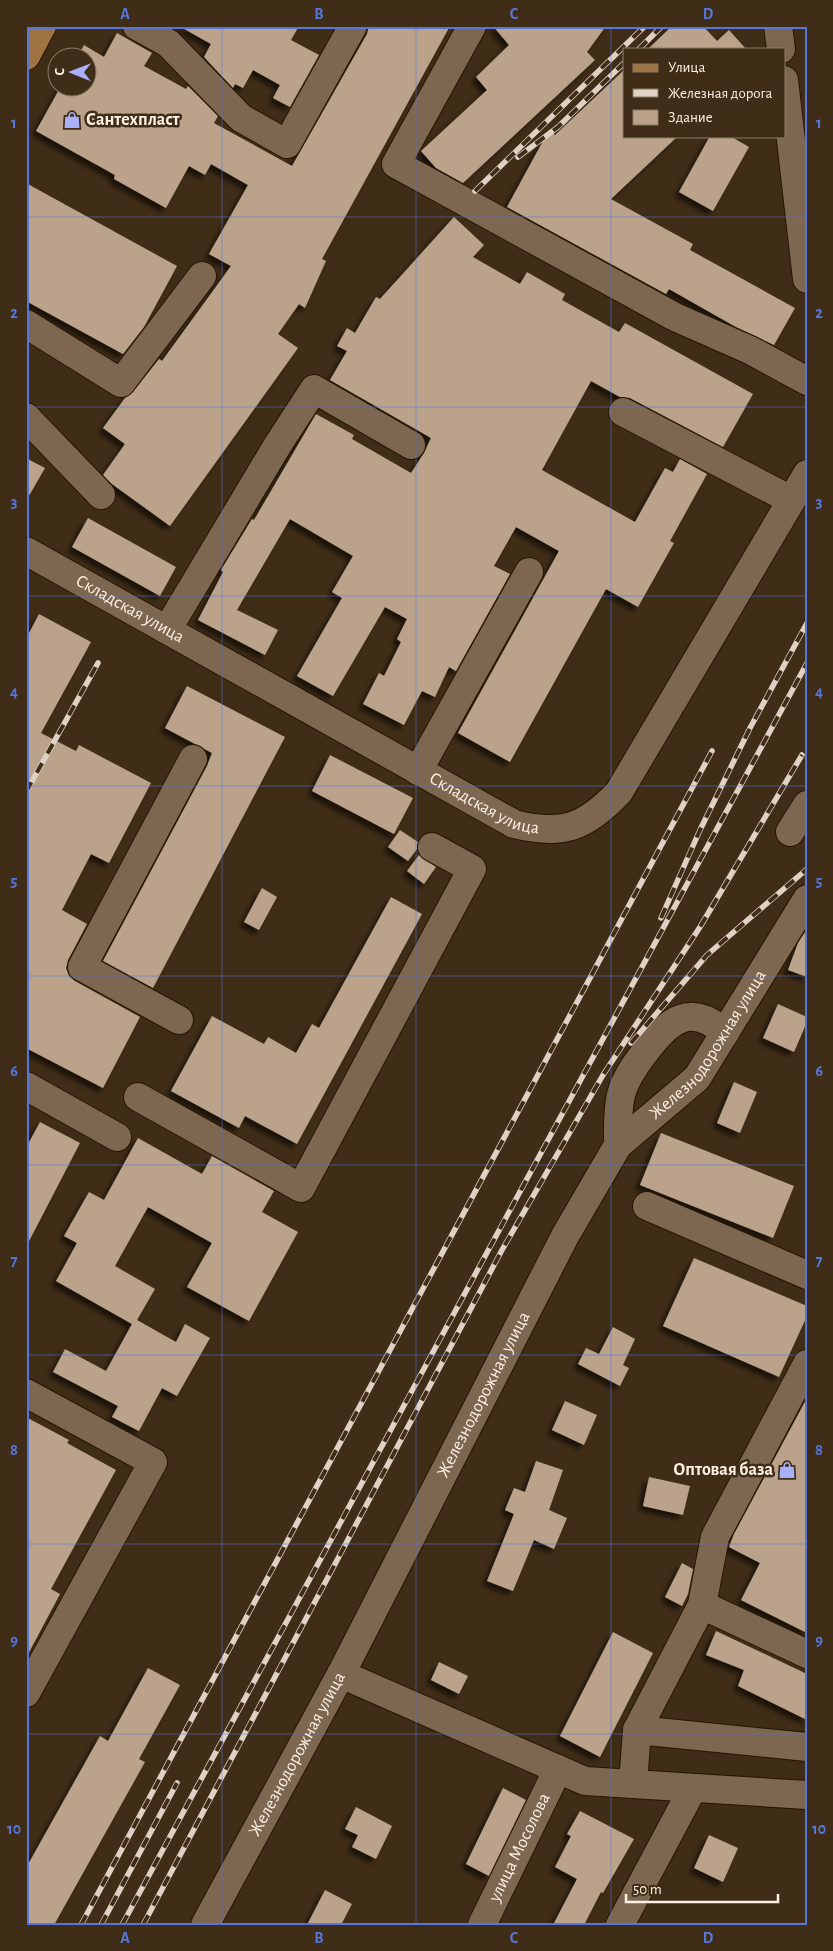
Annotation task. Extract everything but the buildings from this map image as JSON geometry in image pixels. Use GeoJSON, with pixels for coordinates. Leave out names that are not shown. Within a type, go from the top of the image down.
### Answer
{"type":"FeatureCollection","features":[{"type":"Feature","properties":{"kind":"street"},"geometry":{"type":"LineString","coordinates":[[137,26],[168,43],[241,118],[287,144],[353,26]]}},
{"type":"Feature","properties":{"kind":"street"},"geometry":{"type":"LineString","coordinates":[[472,26],[396,164],[675,317],[750,350],[807,381]]}},
{"type":"Feature","properties":{"kind":"street"},"geometry":{"type":"LineString","coordinates":[[778,26],[781,48]]}},
{"type":"Feature","properties":{"kind":"street"},"geometry":{"type":"LineString","coordinates":[[786,97],[807,279]]}},
{"type":"Feature","properties":{"kind":"street"},"geometry":{"type":"LineString","coordinates":[[26,324],[121,383],[202,276]]}},
{"type":"Feature","properties":{"kind":"street"},"geometry":{"type":"LineString","coordinates":[[167,630],[314,389],[412,445]]}},
{"type":"Feature","properties":{"kind":"street"},"geometry":{"type":"LineString","coordinates":[[624,412],[791,500]]}},
{"type":"Feature","properties":{"kind":"street"},"geometry":{"type":"LineString","coordinates":[[26,417],[100,495]]}},
{"type":"Feature","properties":{"kind":"street","name":"Складская улица"},"geometry":{"type":"LineString","coordinates":[[26,551],[514,824],[538,830],[560,830],[585,820],[602,810],[618,792],[807,474]]}},
{"type":"Feature","properties":{"kind":"street"},"geometry":{"type":"LineString","coordinates":[[418,771],[529,572]]}},
{"type":"Feature","properties":{"kind":"street"},"geometry":{"type":"LineString","coordinates":[[179,1020],[82,967],[193,759]]}},
{"type":"Feature","properties":{"kind":"street"},"geometry":{"type":"LineString","coordinates":[[790,832],[807,805]]}},
{"type":"Feature","properties":{"kind":"street"},"geometry":{"type":"LineString","coordinates":[[138,1097],[301,1188],[472,869],[432,847]]}},
{"type":"Feature","properties":{"kind":"street","name":"Железнодорожная улица"},"geometry":{"type":"LineString","coordinates":[[204,1925],[341,1674],[565,1236],[618,1145],[697,1078],[807,899]]}},
{"type":"Feature","properties":{"kind":"street"},"geometry":{"type":"LineString","coordinates":[[618,1145],[621,1094],[630,1071],[660,1031],[677,1019],[696,1016],[715,1023],[725,1033]]}},
{"type":"Feature","properties":{"kind":"street"},"geometry":{"type":"LineString","coordinates":[[26,1086],[116,1137]]}},
{"type":"Feature","properties":{"kind":"street"},"geometry":{"type":"LineString","coordinates":[[647,1206],[807,1275]]}},
{"type":"Feature","properties":{"kind":"street"},"geometry":{"type":"LineString","coordinates":[[633,1784],[637,1730],[702,1605],[715,1537],[807,1364]]}},
{"type":"Feature","properties":{"kind":"street"},"geometry":{"type":"LineString","coordinates":[[26,1393],[153,1462],[26,1693]]}},
{"type":"Feature","properties":{"kind":"street"},"geometry":{"type":"LineString","coordinates":[[702,1605],[807,1654]]}},
{"type":"Feature","properties":{"kind":"street"},"geometry":{"type":"LineString","coordinates":[[341,1674],[585,1781],[807,1795]]}},
{"type":"Feature","properties":{"kind":"street"},"geometry":{"type":"LineString","coordinates":[[637,1730],[807,1747]]}},
{"type":"Feature","properties":{"kind":"street","name":"улица Мосолова"},"geometry":{"type":"LineString","coordinates":[[482,1925],[558,1769]]}},
{"type":"Feature","properties":{"kind":"street"},"geometry":{"type":"LineString","coordinates":[[620,1925],[693,1788]]}},
{"type":"Feature","properties":{"kind":"railway"},"geometry":{"type":"LineString","coordinates":[[475,191],[645,26]]}},
{"type":"Feature","properties":{"kind":"railway"},"geometry":{"type":"LineString","coordinates":[[640,48],[662,26]]}},
{"type":"Feature","properties":{"kind":"railway"},"geometry":{"type":"LineString","coordinates":[[518,157],[558,127],[623,64]]}},
{"type":"Feature","properties":{"kind":"railway"},"geometry":{"type":"LineString","coordinates":[[661,918],[700,830],[750,728],[807,623]]}},
{"type":"Feature","properties":{"kind":"railway"},"geometry":{"type":"LineString","coordinates":[[26,792],[98,663]]}},
{"type":"Feature","properties":{"kind":"railway"},"geometry":{"type":"LineString","coordinates":[[122,1925],[807,663]]}},
{"type":"Feature","properties":{"kind":"railway"},"geometry":{"type":"LineString","coordinates":[[81,1925],[712,751]]}},
{"type":"Feature","properties":{"kind":"railway"},"geometry":{"type":"LineString","coordinates":[[143,1925],[502,1250],[603,1075],[700,927],[802,755]]}},
{"type":"Feature","properties":{"kind":"railway"},"geometry":{"type":"LineString","coordinates":[[631,1043],[707,955],[807,869]]}},
{"type":"Feature","properties":{"kind":"railway"},"geometry":{"type":"LineString","coordinates":[[101,1925],[177,1783]]}},
{"type":"Feature","properties":{"kind":"place","name":"Сантехпласт"},"geometry":{"type":"Point","coordinates":[72,120]}},
{"type":"Feature","properties":{"kind":"place","name":"Оптовая база"},"geometry":{"type":"Point","coordinates":[787,1470]}}]}
